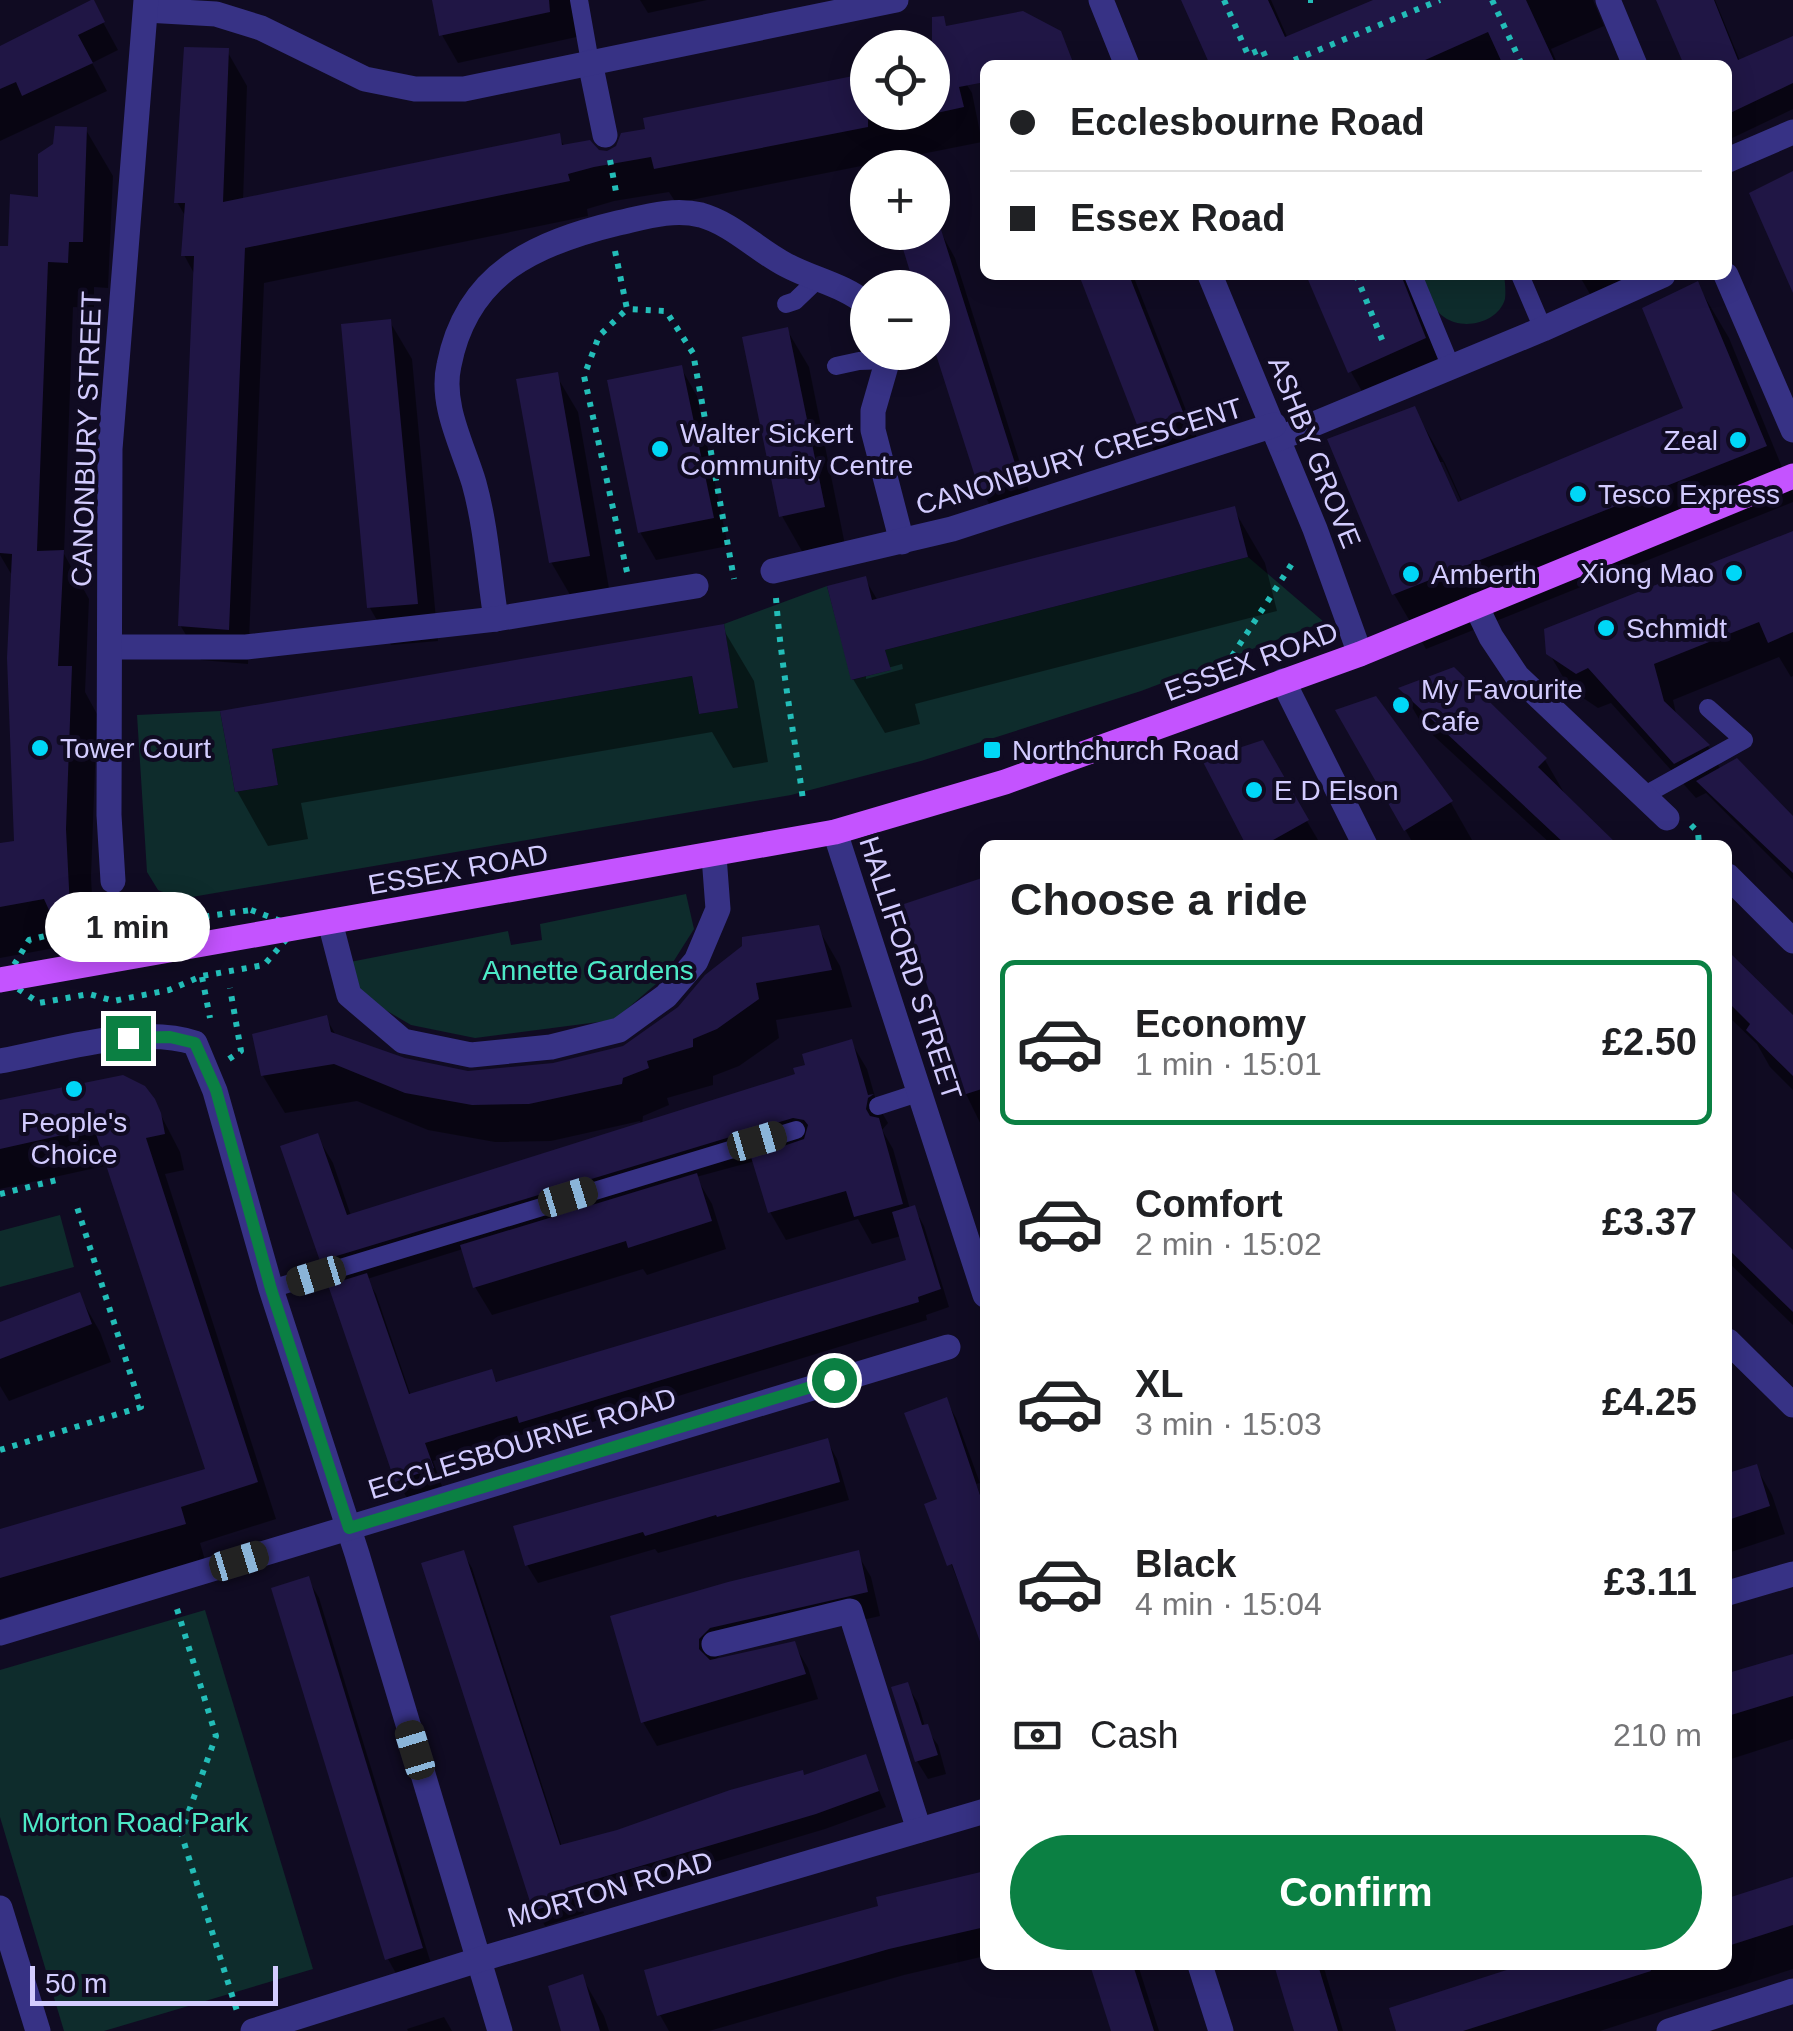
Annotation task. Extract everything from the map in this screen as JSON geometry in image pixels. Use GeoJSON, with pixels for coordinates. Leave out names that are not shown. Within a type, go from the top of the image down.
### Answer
{"type":"FeatureCollection","features":[{"type":"Feature","properties":{"kind":"main road","name":"ESSEX ROAD"},"geometry":{"type":"LineString","coordinates":[[0,980],[835,832],[1004,782],[1360,654],[1793,476]]}},
{"type":"Feature","properties":{"kind":"street"},"geometry":{"type":"LineString","coordinates":[[146,5],[216,14],[261,28],[365,79],[415,89],[464,88],[896,0]]}},
{"type":"Feature","properties":{"kind":"street"},"geometry":{"type":"LineString","coordinates":[[1101,0],[1125,60]]}},
{"type":"Feature","properties":{"kind":"street"},"geometry":{"type":"LineString","coordinates":[[1608,0],[1633,60]]}},
{"type":"Feature","properties":{"kind":"street","name":"CANONBURY STREET"},"geometry":{"type":"LineString","coordinates":[[112,882],[110,448],[146,5]]}},
{"type":"Feature","properties":{"kind":"street"},"geometry":{"type":"LineString","coordinates":[[590,62],[605,134]]}},
{"type":"Feature","properties":{"kind":"street"},"geometry":{"type":"LineString","coordinates":[[1732,158],[1793,132]]}},
{"type":"Feature","properties":{"kind":"street"},"geometry":{"type":"LineString","coordinates":[[496,619],[474,483],[452,420],[448,368],[460,328],[482,290],[516,259],[546,244],[665,212],[700,215],[734,230],[786,265],[850,293]]}},
{"type":"Feature","properties":{"kind":"street","name":"ASHBY GROVE"},"geometry":{"type":"LineString","coordinates":[[1212,280],[1315,529],[1360,654]]}},
{"type":"Feature","properties":{"kind":"street","name":"CANONBURY CRESCENT"},"geometry":{"type":"LineString","coordinates":[[774,571],[902,542],[1276,432],[1451,367],[1652,280]]}},
{"type":"Feature","properties":{"kind":"street"},"geometry":{"type":"LineString","coordinates":[[1728,280],[1793,430]]}},
{"type":"Feature","properties":{"kind":"street","name":"CANONBURY CRESCENT"},"geometry":{"type":"LineString","coordinates":[[885,370],[873,412],[873,430],[902,542]]}},
{"type":"Feature","properties":{"kind":"street"},"geometry":{"type":"LineString","coordinates":[[110,647],[246,647],[496,619],[696,586]]}},
{"type":"Feature","properties":{"kind":"street"},"geometry":{"type":"LineString","coordinates":[[1476,606],[1517,676],[1666,818]]}},
{"type":"Feature","properties":{"kind":"street"},"geometry":{"type":"LineString","coordinates":[[1282,680],[1362,840]]}},
{"type":"Feature","properties":{"kind":"street","name":"HALLIFORD STREET"},"geometry":{"type":"LineString","coordinates":[[835,832],[980,1279]]}},
{"type":"Feature","properties":{"kind":"street"},"geometry":{"type":"LineString","coordinates":[[330,922],[348,995],[403,1041],[471,1054],[551,1047],[619,1030],[666,996],[696,961],[718,908],[714,856]]}},
{"type":"Feature","properties":{"kind":"street"},"geometry":{"type":"LineString","coordinates":[[1732,880],[1793,941]]}},
{"type":"Feature","properties":{"kind":"street"},"geometry":{"type":"LineString","coordinates":[[0,1061],[128,1038],[170,1037],[195,1043],[208,1072],[271,1289],[349,1528],[500,2031]]}},
{"type":"Feature","properties":{"kind":"street"},"geometry":{"type":"LineString","coordinates":[[1732,1345],[1793,1405]]}},
{"type":"Feature","properties":{"kind":"street","name":"ECCLESBOURNE ROAD"},"geometry":{"type":"LineString","coordinates":[[0,1633],[948,1346]]}},
{"type":"Feature","properties":{"kind":"street"},"geometry":{"type":"LineString","coordinates":[[1732,1592],[1793,1574]]}},
{"type":"Feature","properties":{"kind":"street"},"geometry":{"type":"LineString","coordinates":[[714,1644],[850,1611],[919,1830]]}},
{"type":"Feature","properties":{"kind":"street","name":"MORTON ROAD"},"geometry":{"type":"LineString","coordinates":[[245,2022],[312,2022],[478,1960],[980,1812]]}},
{"type":"Feature","properties":{"kind":"street"},"geometry":{"type":"LineString","coordinates":[[0,1908],[38,2031]]}},
{"type":"Feature","properties":{"kind":"street"},"geometry":{"type":"LineString","coordinates":[[1202,1970],[1221,2031]]}},
{"type":"Feature","properties":{"kind":"street"},"geometry":{"type":"LineString","coordinates":[[1679,2030],[1793,1992]]}},
{"type":"Feature","properties":{"kind":"lane"},"geometry":{"type":"LineString","coordinates":[[579,0],[590,62]]}},
{"type":"Feature","properties":{"kind":"lane"},"geometry":{"type":"LineString","coordinates":[[786,304],[796,301],[818,279]]}},
{"type":"Feature","properties":{"kind":"lane"},"geometry":{"type":"LineString","coordinates":[[1414,280],[1451,367]]}},
{"type":"Feature","properties":{"kind":"lane"},"geometry":{"type":"LineString","coordinates":[[1522,280],[1543,329]]}},
{"type":"Feature","properties":{"kind":"lane"},"geometry":{"type":"LineString","coordinates":[[836,366],[850,362]]}},
{"type":"Feature","properties":{"kind":"lane"},"geometry":{"type":"LineString","coordinates":[[1643,796],[1744,740],[1708,708]]}},
{"type":"Feature","properties":{"kind":"lane"},"geometry":{"type":"LineString","coordinates":[[878,1106],[921,1092]]}},
{"type":"Feature","properties":{"kind":"lane"},"geometry":{"type":"LineString","coordinates":[[271,1289],[796,1130]]}},
{"type":"Feature","properties":{"kind":"path"},"geometry":{"type":"LineString","coordinates":[[1224,0],[1248,55],[1262,49],[1267,60]]}},
{"type":"Feature","properties":{"kind":"path"},"geometry":{"type":"LineString","coordinates":[[1294,60],[1440,0]]}},
{"type":"Feature","properties":{"kind":"path"},"geometry":{"type":"LineString","coordinates":[[1492,0],[1520,60]]}},
{"type":"Feature","properties":{"kind":"path"},"geometry":{"type":"LineString","coordinates":[[605,134],[627,309]]}},
{"type":"Feature","properties":{"kind":"path"},"geometry":{"type":"LineString","coordinates":[[1358,280],[1384,342]]}},
{"type":"Feature","properties":{"kind":"path"},"geometry":{"type":"LineString","coordinates":[[632,598],[584,376],[599,336],[627,309],[666,311],[694,353],[734,578]]}},
{"type":"Feature","properties":{"kind":"path"},"geometry":{"type":"LineString","coordinates":[[1225,667],[1315,529]]}},
{"type":"Feature","properties":{"kind":"path"},"geometry":{"type":"LineString","coordinates":[[696,586],[774,571],[781,667],[803,800]]}},
{"type":"Feature","properties":{"kind":"path"},"geometry":{"type":"LineString","coordinates":[[133,914],[136,924]]}},
{"type":"Feature","properties":{"kind":"path"},"geometry":{"type":"LineString","coordinates":[[148,990],[199,977],[208,1006]]}},
{"type":"Feature","properties":{"kind":"path"},"geometry":{"type":"LineString","coordinates":[[208,1072],[241,1051],[230,988]]}},
{"type":"Feature","properties":{"kind":"path"},"geometry":{"type":"LineString","coordinates":[[0,1194],[62,1179]]}},
{"type":"Feature","properties":{"kind":"path"},"geometry":{"type":"LineString","coordinates":[[0,1450],[141,1407],[77,1207]]}},
{"type":"Feature","properties":{"kind":"path"},"geometry":{"type":"LineString","coordinates":[[172,1580],[179,1617],[216,1736],[181,1833],[245,2022]]}},
{"type":"Feature","properties":{"kind":"green space"},"geometry":{"type":"Polygon","coordinates":[[[1424,280],[1504,280],[1501,307],[1479,322],[1452,321],[1436,309],[1424,280]]]}},
{"type":"Feature","properties":{"kind":"green space"},"geometry":{"type":"Polygon","coordinates":[[[1248,557],[1324,622],[1141,691],[921,761],[791,795],[180,899],[158,890],[147,872],[137,715],[220,711],[235,792],[278,785],[272,749],[692,676],[699,714],[737,708],[724,624],[827,586],[852,680],[890,670],[885,650],[1248,557]]]}},
{"type":"Feature","properties":{"kind":"green space","name":"Annette Gardens"},"geometry":{"type":"Polygon","coordinates":[[[686,894],[694,929],[663,978],[614,1020],[475,1038],[411,1025],[360,995],[350,962],[508,931],[511,945],[542,940],[540,924],[686,894]]]}},
{"type":"Feature","properties":{"kind":"green space"},"geometry":{"type":"Polygon","coordinates":[[[60,1215],[74,1267],[0,1287],[0,1231],[60,1215]]]}},
{"type":"Feature","properties":{"kind":"green space","name":"Morton Road Park"},"geometry":{"type":"Polygon","coordinates":[[[205,1610],[313,1969],[104,2031],[64,2031],[0,1817],[0,1670],[205,1610]]]}},
{"type":"Feature","properties":{"kind":"building"},"geometry":{"type":"Polygon","coordinates":[[[91,0],[105,22],[78,35],[93,63],[22,96],[16,82],[0,89],[0,46],[91,0]]]}},
{"type":"Feature","properties":{"kind":"building"},"geometry":{"type":"Polygon","coordinates":[[[432,0],[549,0],[550,12],[439,36],[432,0]]]}},
{"type":"Feature","properties":{"kind":"building"},"geometry":{"type":"Polygon","coordinates":[[[1181,0],[1268,0],[1285,37],[1373,0],[1526,0],[1554,60],[1501,60],[1488,32],[1425,60],[1208,60],[1181,0]]]}},
{"type":"Feature","properties":{"kind":"building"},"geometry":{"type":"Polygon","coordinates":[[[1656,0],[1714,0],[1738,60],[1793,36],[1793,83],[1732,112],[1732,60],[1682,60],[1656,0]]]}},
{"type":"Feature","properties":{"kind":"building"},"geometry":{"type":"Polygon","coordinates":[[[1023,11],[1061,31],[1072,60],[980,60],[980,83],[959,87],[964,107],[950,110],[950,30],[932,30],[932,17],[944,16],[946,26],[1023,11]]]}},
{"type":"Feature","properties":{"kind":"building"},"geometry":{"type":"Polygon","coordinates":[[[184,47],[229,48],[223,202],[560,133],[562,145],[590,140],[599,150],[607,151],[616,146],[621,133],[645,129],[643,118],[850,77],[853,130],[654,169],[651,157],[594,167],[568,174],[570,181],[245,248],[229,630],[178,626],[194,256],[181,256],[185,203],[174,203],[184,47]]]}},
{"type":"Feature","properties":{"kind":"building"},"geometry":{"type":"Polygon","coordinates":[[[55,126],[87,127],[83,242],[69,242],[68,263],[48,262],[37,551],[64,550],[58,666],[72,666],[66,829],[70,908],[49,910],[44,899],[0,907],[0,843],[14,841],[7,658],[12,554],[0,553],[0,246],[8,246],[10,194],[38,197],[38,154],[53,144],[55,126]]]}},
{"type":"Feature","properties":{"kind":"building"},"geometry":{"type":"Polygon","coordinates":[[[1793,171],[1793,293],[1749,193],[1793,171]]]}},
{"type":"Feature","properties":{"kind":"building"},"geometry":{"type":"Polygon","coordinates":[[[903,250],[947,250],[1020,479],[980,492],[941,370],[950,370],[950,270],[909,270],[903,250]]]}},
{"type":"Feature","properties":{"kind":"building"},"geometry":{"type":"Polygon","coordinates":[[[1081,280],[1131,280],[1183,412],[1139,430],[1081,280]]]}},
{"type":"Feature","properties":{"kind":"building"},"geometry":{"type":"Polygon","coordinates":[[[1308,280],[1403,280],[1426,338],[1348,373],[1308,280]]]}},
{"type":"Feature","properties":{"kind":"building"},"geometry":{"type":"Polygon","coordinates":[[[1698,281],[1767,446],[1392,595],[1327,439],[1415,406],[1458,502],[1683,408],[1642,308],[1698,281]]]}},
{"type":"Feature","properties":{"kind":"building"},"geometry":{"type":"Polygon","coordinates":[[[391,319],[418,604],[367,608],[341,324],[391,319]]]}},
{"type":"Feature","properties":{"kind":"building"},"geometry":{"type":"Polygon","coordinates":[[[788,327],[825,507],[779,517],[742,337],[788,327]]]}},
{"type":"Feature","properties":{"kind":"building","name":"Walter Sickert Community Centre"},"geometry":{"type":"Polygon","coordinates":[[[682,365],[714,518],[638,533],[607,380],[682,365]]]}},
{"type":"Feature","properties":{"kind":"building"},"geometry":{"type":"Polygon","coordinates":[[[558,372],[590,556],[549,563],[516,379],[558,372]]]}},
{"type":"Feature","properties":{"kind":"building"},"geometry":{"type":"Polygon","coordinates":[[[1235,506],[1248,557],[885,650],[891,670],[851,680],[827,586],[866,576],[872,600],[1235,506]]]}},
{"type":"Feature","properties":{"kind":"building"},"geometry":{"type":"Polygon","coordinates":[[[1793,531],[1793,632],[1768,643],[1759,622],[1654,664],[1664,701],[1710,745],[1674,764],[1588,668],[1576,674],[1546,654],[1544,629],[1793,531]]]}},
{"type":"Feature","properties":{"kind":"building"},"geometry":{"type":"Polygon","coordinates":[[[724,624],[738,708],[699,714],[692,676],[272,749],[278,785],[235,792],[220,711],[724,624]]]}},
{"type":"Feature","properties":{"kind":"building"},"geometry":{"type":"Polygon","coordinates":[[[1454,667],[1547,758],[1538,767],[1613,840],[1561,840],[1398,688],[1454,667]]]}},
{"type":"Feature","properties":{"kind":"building"},"geometry":{"type":"Polygon","coordinates":[[[1376,696],[1453,801],[1404,831],[1335,710],[1376,696]]]}},
{"type":"Feature","properties":{"kind":"building","name":"E D Elson"},"geometry":{"type":"Polygon","coordinates":[[[1263,740],[1309,820],[1273,840],[1243,840],[1202,760],[1263,740]]]}},
{"type":"Feature","properties":{"kind":"building"},"geometry":{"type":"Polygon","coordinates":[[[1737,758],[1793,816],[1793,873],[1696,781],[1737,758]]]}},
{"type":"Feature","properties":{"kind":"building"},"geometry":{"type":"Polygon","coordinates":[[[980,879],[980,1090],[963,1095],[901,905],[980,879]]]}},
{"type":"Feature","properties":{"kind":"building"},"geometry":{"type":"Polygon","coordinates":[[[819,925],[832,970],[756,983],[759,999],[717,1029],[693,1039],[693,1047],[647,1061],[649,1068],[623,1078],[622,1084],[529,1104],[472,1105],[405,1093],[334,1064],[261,1076],[252,1034],[327,1015],[331,1032],[405,1058],[468,1071],[553,1063],[623,1046],[678,1007],[705,975],[742,946],[742,937],[819,925]]]}},
{"type":"Feature","properties":{"kind":"building"},"geometry":{"type":"Polygon","coordinates":[[[1732,955],[1793,1015],[1793,1076],[1746,1030],[1750,1024],[1732,1006],[1732,955]]]}},
{"type":"Feature","properties":{"kind":"building"},"geometry":{"type":"Polygon","coordinates":[[[852,1039],[868,1095],[874,1094],[868,1098],[866,1109],[870,1116],[879,1118],[903,1204],[854,1217],[846,1191],[768,1213],[751,1157],[804,1139],[808,1125],[793,1118],[320,1261],[280,1146],[318,1133],[347,1215],[795,1074],[793,1068],[805,1065],[802,1054],[852,1039]]]}},
{"type":"Feature","properties":{"kind":"building"},"geometry":{"type":"Polygon","coordinates":[[[123,1075],[145,1086],[161,1113],[165,1134],[146,1138],[258,1482],[181,1507],[186,1524],[0,1578],[0,1529],[205,1469],[94,1128],[0,1149],[0,1100],[123,1075]]]}},
{"type":"Feature","properties":{"kind":"building"},"geometry":{"type":"Polygon","coordinates":[[[697,1173],[712,1221],[628,1248],[626,1241],[473,1288],[460,1245],[697,1173]]]}},
{"type":"Feature","properties":{"kind":"building"},"geometry":{"type":"Polygon","coordinates":[[[1732,1191],[1793,1250],[1793,1312],[1732,1253],[1732,1191]]]}},
{"type":"Feature","properties":{"kind":"building"},"geometry":{"type":"Polygon","coordinates":[[[915,1205],[941,1289],[918,1297],[919,1302],[519,1423],[517,1416],[425,1443],[434,1468],[395,1482],[328,1285],[367,1273],[409,1394],[492,1369],[496,1382],[906,1260],[892,1212],[915,1205]]]}},
{"type":"Feature","properties":{"kind":"building"},"geometry":{"type":"Polygon","coordinates":[[[80,1292],[92,1324],[0,1359],[0,1322],[80,1292]]]}},
{"type":"Feature","properties":{"kind":"building"},"geometry":{"type":"Polygon","coordinates":[[[947,1397],[980,1495],[980,1641],[952,1564],[947,1566],[924,1504],[937,1499],[904,1413],[947,1397]]]}},
{"type":"Feature","properties":{"kind":"building"},"geometry":{"type":"Polygon","coordinates":[[[828,1438],[840,1482],[525,1566],[513,1526],[828,1438]]]}},
{"type":"Feature","properties":{"kind":"building"},"geometry":{"type":"Polygon","coordinates":[[[1757,1464],[1770,1506],[1732,1519],[1732,1472],[1757,1464]]]}},
{"type":"Feature","properties":{"kind":"building"},"geometry":{"type":"Polygon","coordinates":[[[464,1550],[560,1845],[617,1830],[730,1790],[803,1770],[804,1775],[866,1754],[879,1791],[816,1814],[573,1886],[576,1897],[533,1911],[421,1563],[464,1550]]]}},
{"type":"Feature","properties":{"kind":"building"},"geometry":{"type":"Polygon","coordinates":[[[859,1550],[868,1592],[710,1628],[699,1639],[699,1649],[710,1660],[795,1641],[806,1674],[641,1723],[610,1616],[859,1550]]]}},
{"type":"Feature","properties":{"kind":"building"},"geometry":{"type":"Polygon","coordinates":[[[309,1576],[423,1948],[385,1960],[271,1588],[309,1576]]]}},
{"type":"Feature","properties":{"kind":"building"},"geometry":{"type":"Polygon","coordinates":[[[1793,1654],[1793,1696],[1732,1715],[1732,1672],[1793,1654]]]}},
{"type":"Feature","properties":{"kind":"building"},"geometry":{"type":"Polygon","coordinates":[[[908,1682],[922,1725],[928,1724],[938,1755],[915,1762],[891,1687],[908,1682]]]}},
{"type":"Feature","properties":{"kind":"building"},"geometry":{"type":"Polygon","coordinates":[[[980,1872],[980,1928],[889,1949],[657,2016],[644,1970],[878,1906],[876,1897],[980,1872]]]}},
{"type":"Feature","properties":{"kind":"building"},"geometry":{"type":"Polygon","coordinates":[[[1793,1877],[1793,1925],[1732,1945],[1732,1897],[1793,1877]]]}},
{"type":"Feature","properties":{"kind":"building"},"geometry":{"type":"Polygon","coordinates":[[[1092,1970],[1135,1970],[1154,2031],[1111,2031],[1092,1970]]]}},
{"type":"Feature","properties":{"kind":"building"},"geometry":{"type":"Polygon","coordinates":[[[1276,1970],[1320,1970],[1338,2031],[1294,2031],[1276,1970]]]}},
{"type":"Feature","properties":{"kind":"building"},"geometry":{"type":"Polygon","coordinates":[[[1507,1970],[1651,1971],[1463,2031],[1396,2031],[1389,2008],[1507,1970]]]}},
{"type":"Feature","properties":{"kind":"building"},"geometry":{"type":"Polygon","coordinates":[[[583,1974],[600,2031],[561,2031],[548,1986],[583,1974]]]}},
{"type":"Feature","properties":{"kind":"place","name":"Zeal"},"geometry":{"type":"Point","coordinates":[1738,440]}},
{"type":"Feature","properties":{"kind":"place","name":"Walter Sickert Community Centre"},"geometry":{"type":"Point","coordinates":[660,449]}},
{"type":"Feature","properties":{"kind":"place","name":"Tesco Express"},"geometry":{"type":"Point","coordinates":[1578,494]}},
{"type":"Feature","properties":{"kind":"place","name":"Xiong Mao"},"geometry":{"type":"Point","coordinates":[1734,573]}},
{"type":"Feature","properties":{"kind":"place","name":"Amberth"},"geometry":{"type":"Point","coordinates":[1411,574]}},
{"type":"Feature","properties":{"kind":"place","name":"Schmidt"},"geometry":{"type":"Point","coordinates":[1606,628]}},
{"type":"Feature","properties":{"kind":"place","name":"My Favourite Cafe"},"geometry":{"type":"Point","coordinates":[1401,705]}},
{"type":"Feature","properties":{"kind":"place","name":"Tower Court"},"geometry":{"type":"Point","coordinates":[40,748]}},
{"type":"Feature","properties":{"kind":"place","name":"Northchurch Road"},"geometry":{"type":"Point","coordinates":[992,750]}},
{"type":"Feature","properties":{"kind":"place","name":"E D Elson"},"geometry":{"type":"Point","coordinates":[1254,790]}},
{"type":"Feature","properties":{"kind":"place","name":"People's Choice"},"geometry":{"type":"Point","coordinates":[74,1089]}},
{"type":"Feature","properties":{"kind":"route"},"geometry":{"type":"LineString","coordinates":[[128,1038],[170,1037],[195,1043],[216,1090],[271,1289],[349,1528],[834,1380]]}}]}
